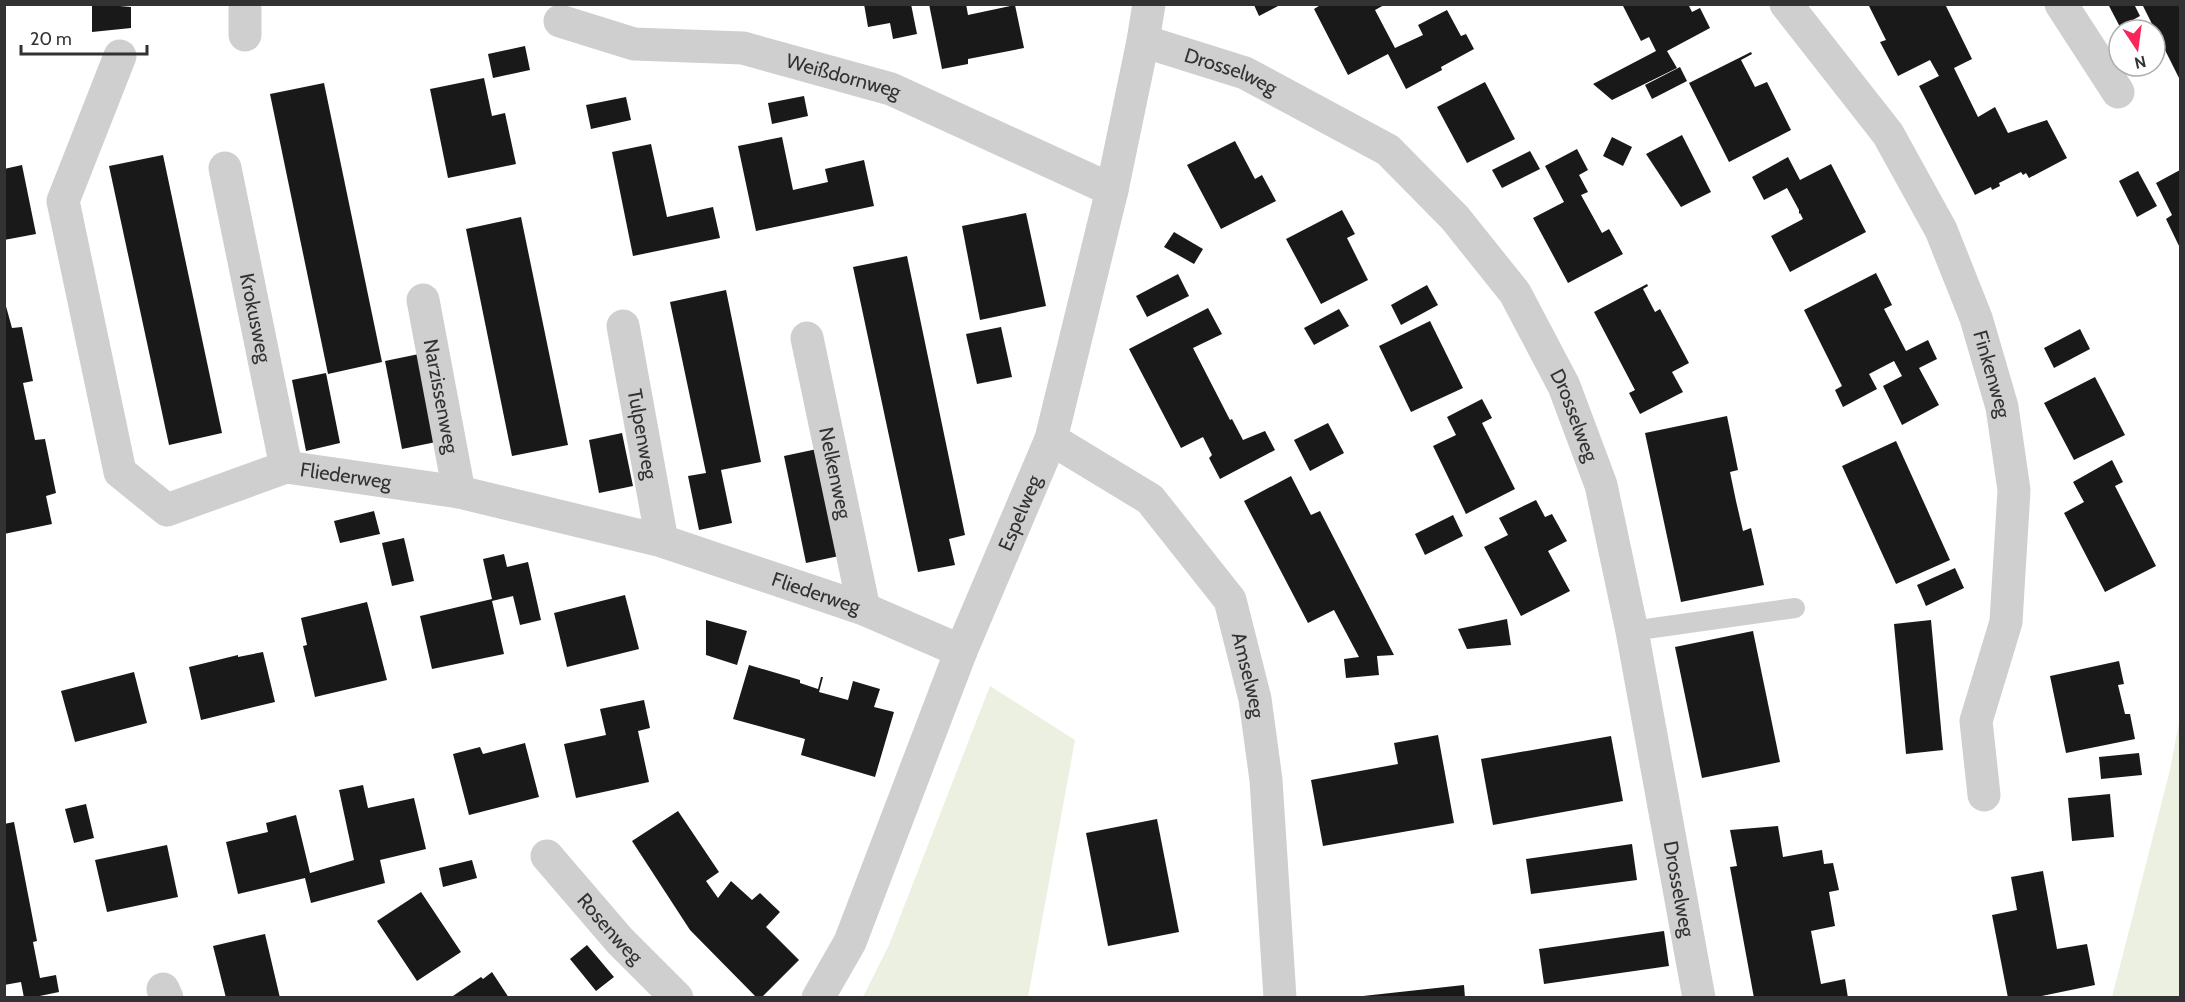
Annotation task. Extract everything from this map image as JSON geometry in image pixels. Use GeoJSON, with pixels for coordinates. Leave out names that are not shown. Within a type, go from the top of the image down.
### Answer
{"type":"FeatureCollection","features":[{"type":"Feature","properties":{"kind":"street","name":"Espelweg"},"geometry":{"type":"LineString","coordinates":[[818,998],[850,942],[961,651],[1051,439],[1112,190],[1149,4]]}},
{"type":"Feature","properties":{"kind":"street","name":"Finkenweg"},"geometry":{"type":"LineString","coordinates":[[1786,4],[1888,134],[1941,230],[1977,318],[2002,407],[2014,490],[2006,622],[1976,721],[1984,795]]}},
{"type":"Feature","properties":{"kind":"street"},"geometry":{"type":"LineString","coordinates":[[2061,4],[2118,92]]}},
{"type":"Feature","properties":{"kind":"street","name":"Weißdornweg"},"geometry":{"type":"LineString","coordinates":[[560,21],[634,44],[743,48],[891,89],[1112,190]]}},
{"type":"Feature","properties":{"kind":"street","name":"Drosselweg"},"geometry":{"type":"LineString","coordinates":[[1143,41],[1245,72],[1388,150],[1455,218],[1515,293],[1564,386],[1600,485],[1632,631],[1699,998]]}},
{"type":"Feature","properties":{"kind":"street","name":"Fliederweg"},"geometry":{"type":"LineString","coordinates":[[120,56],[63,201],[120,472],[167,510],[286,467],[459,492],[662,541],[864,609],[961,651]]}},
{"type":"Feature","properties":{"kind":"street","name":"Krokusweg"},"geometry":{"type":"LineString","coordinates":[[225,168],[286,467]]}},
{"type":"Feature","properties":{"kind":"street","name":"Narzissenweg"},"geometry":{"type":"LineString","coordinates":[[423,300],[459,492]]}},
{"type":"Feature","properties":{"kind":"street","name":"Tulpenweg"},"geometry":{"type":"LineString","coordinates":[[623,326],[662,541]]}},
{"type":"Feature","properties":{"kind":"street","name":"Nelkenweg"},"geometry":{"type":"LineString","coordinates":[[807,339],[864,609]]}},
{"type":"Feature","properties":{"kind":"street","name":"Amselweg"},"geometry":{"type":"LineString","coordinates":[[1051,439],[1150,499],[1230,600],[1255,699],[1266,780],[1280,998]]}},
{"type":"Feature","properties":{"kind":"street","name":"Rosenweg"},"geometry":{"type":"LineString","coordinates":[[547,856],[620,941],[677,998]]}},
{"type":"Feature","properties":{"kind":"lane"},"geometry":{"type":"LineString","coordinates":[[1632,631],[1795,608]]}},
{"type":"Feature","properties":{"kind":"green space"},"geometry":{"type":"Polygon","coordinates":[[[990,686],[1075,740],[1028,997],[863,997],[889,945],[990,686]]]}},
{"type":"Feature","properties":{"kind":"green space"},"geometry":{"type":"Polygon","coordinates":[[[2180,718],[2180,997],[2112,997],[2170,770],[2180,718]]]}},
{"type":"Feature","properties":{"kind":"building"},"geometry":{"type":"Polygon","coordinates":[[[97,4],[131,7],[131,28],[92,32],[92,6],[97,4]]]}},
{"type":"Feature","properties":{"kind":"building"},"geometry":{"type":"Polygon","coordinates":[[[864,4],[911,4],[917,34],[893,39],[890,23],[868,27],[864,4]]]}},
{"type":"Feature","properties":{"kind":"building"},"geometry":{"type":"Polygon","coordinates":[[[929,4],[966,4],[968,15],[1015,5],[1024,48],[968,59],[968,64],[942,69],[929,4]]]}},
{"type":"Feature","properties":{"kind":"building"},"geometry":{"type":"Polygon","coordinates":[[[1322,4],[1386,4],[1375,10],[1395,48],[1423,35],[1418,25],[1447,10],[1461,36],[1466,34],[1474,49],[1441,67],[1442,70],[1406,89],[1388,54],[1348,75],[1314,9],[1322,4]]]}},
{"type":"Feature","properties":{"kind":"building"},"geometry":{"type":"Polygon","coordinates":[[[1622,4],[1688,4],[1692,12],[1700,8],[1710,28],[1667,51],[1677,68],[1612,100],[1593,84],[1656,51],[1649,37],[1641,41],[1622,4]]]}},
{"type":"Feature","properties":{"kind":"building"},"geometry":{"type":"Polygon","coordinates":[[[1868,4],[1945,4],[1972,59],[1954,68],[1978,117],[1995,107],[2008,133],[2047,120],[2067,158],[2029,178],[2026,173],[2023,175],[2021,172],[1999,183],[2000,186],[1992,190],[1991,187],[1975,195],[1919,86],[1939,76],[1930,60],[1898,76],[1880,42],[1886,40],[1868,4]]]}},
{"type":"Feature","properties":{"kind":"building"},"geometry":{"type":"Polygon","coordinates":[[[2108,4],[2134,4],[2140,16],[2136,18],[2115,18],[2108,4]]]}},
{"type":"Feature","properties":{"kind":"building"},"geometry":{"type":"Polygon","coordinates":[[[2142,4],[2180,4],[2180,80],[2167,54],[2167,18],[2149,18],[2142,4]]]}},
{"type":"Feature","properties":{"kind":"building"},"geometry":{"type":"Polygon","coordinates":[[[1254,5],[1280,5],[1259,16],[1254,5]]]}},
{"type":"Feature","properties":{"kind":"building"},"geometry":{"type":"Polygon","coordinates":[[[525,46],[530,70],[493,78],[488,54],[525,46]]]}},
{"type":"Feature","properties":{"kind":"building"},"geometry":{"type":"Polygon","coordinates":[[[1751,52],[1752,54],[1741,60],[1755,87],[1767,82],[1791,130],[1729,162],[1689,83],[1751,52]]]}},
{"type":"Feature","properties":{"kind":"building"},"geometry":{"type":"Polygon","coordinates":[[[1680,67],[1687,81],[1652,99],[1645,85],[1680,67]]]}},
{"type":"Feature","properties":{"kind":"building"},"geometry":{"type":"Polygon","coordinates":[[[484,78],[492,116],[505,113],[516,164],[448,178],[430,89],[484,78]]]}},
{"type":"Feature","properties":{"kind":"building"},"geometry":{"type":"Polygon","coordinates":[[[1485,82],[1515,139],[1467,163],[1437,107],[1485,82]]]}},
{"type":"Feature","properties":{"kind":"building"},"geometry":{"type":"Polygon","coordinates":[[[324,83],[382,362],[328,374],[270,94],[324,83]]]}},
{"type":"Feature","properties":{"kind":"building"},"geometry":{"type":"Polygon","coordinates":[[[804,96],[808,116],[772,124],[768,103],[804,96]]]}},
{"type":"Feature","properties":{"kind":"building"},"geometry":{"type":"Polygon","coordinates":[[[626,97],[631,120],[591,129],[586,105],[626,97]]]}},
{"type":"Feature","properties":{"kind":"building"},"geometry":{"type":"Polygon","coordinates":[[[1682,135],[1711,192],[1681,207],[1646,154],[1682,135]]]}},
{"type":"Feature","properties":{"kind":"building"},"geometry":{"type":"Polygon","coordinates":[[[782,137],[793,190],[828,182],[825,169],[864,160],[874,206],[756,231],[738,146],[782,137]]]}},
{"type":"Feature","properties":{"kind":"building"},"geometry":{"type":"Polygon","coordinates":[[[1612,137],[1632,147],[1623,166],[1603,156],[1612,137]]]}},
{"type":"Feature","properties":{"kind":"building"},"geometry":{"type":"Polygon","coordinates":[[[1235,141],[1255,179],[1262,175],[1276,201],[1221,229],[1187,165],[1235,141]]]}},
{"type":"Feature","properties":{"kind":"building"},"geometry":{"type":"Polygon","coordinates":[[[651,144],[667,217],[713,207],[720,238],[633,256],[612,152],[651,144]]]}},
{"type":"Feature","properties":{"kind":"building"},"geometry":{"type":"Polygon","coordinates":[[[1577,149],[1588,170],[1579,175],[1588,192],[1581,195],[1602,233],[1609,229],[1623,254],[1568,283],[1533,218],[1564,202],[1545,166],[1577,149]]]}},
{"type":"Feature","properties":{"kind":"building"},"geometry":{"type":"Polygon","coordinates":[[[1530,151],[1540,169],[1502,188],[1492,170],[1530,151]]]}},
{"type":"Feature","properties":{"kind":"building"},"geometry":{"type":"Polygon","coordinates":[[[163,155],[222,433],[169,445],[109,166],[163,155]]]}},
{"type":"Feature","properties":{"kind":"building"},"geometry":{"type":"Polygon","coordinates":[[[1788,157],[1800,180],[1831,164],[1866,232],[1790,272],[1771,236],[1803,219],[1787,188],[1764,200],[1752,177],[1788,157]]]}},
{"type":"Feature","properties":{"kind":"building"},"geometry":{"type":"Polygon","coordinates":[[[22,165],[36,234],[4,240],[4,169],[22,165]]]}},
{"type":"Feature","properties":{"kind":"building"},"geometry":{"type":"Polygon","coordinates":[[[2180,170],[2180,248],[2166,219],[2172,215],[2156,183],[2180,170]]]}},
{"type":"Feature","properties":{"kind":"building"},"geometry":{"type":"Polygon","coordinates":[[[2138,171],[2157,206],[2137,217],[2119,181],[2138,171]]]}},
{"type":"Feature","properties":{"kind":"building"},"geometry":{"type":"Polygon","coordinates":[[[1342,210],[1355,234],[1347,238],[1368,280],[1321,304],[1286,239],[1342,210]]]}},
{"type":"Feature","properties":{"kind":"building"},"geometry":{"type":"Polygon","coordinates":[[[1026,213],[1046,306],[980,320],[962,226],[1026,213]]]}},
{"type":"Feature","properties":{"kind":"building"},"geometry":{"type":"Polygon","coordinates":[[[521,217],[568,445],[512,456],[466,229],[521,217]]]}},
{"type":"Feature","properties":{"kind":"building"},"geometry":{"type":"Polygon","coordinates":[[[1174,232],[1203,249],[1194,264],[1164,247],[1174,232]]]}},
{"type":"Feature","properties":{"kind":"building"},"geometry":{"type":"Polygon","coordinates":[[[907,256],[965,535],[949,539],[955,565],[918,572],[853,267],[907,256]]]}},
{"type":"Feature","properties":{"kind":"building"},"geometry":{"type":"Polygon","coordinates":[[[1876,273],[1892,305],[1884,309],[1906,351],[1928,340],[1937,359],[1919,368],[1939,405],[1902,425],[1883,386],[1902,376],[1894,361],[1869,374],[1877,389],[1843,407],[1835,390],[1842,386],[1804,310],[1876,273]]]}},
{"type":"Feature","properties":{"kind":"building"},"geometry":{"type":"Polygon","coordinates":[[[1178,274],[1189,296],[1147,317],[1136,296],[1178,274]]]}},
{"type":"Feature","properties":{"kind":"building"},"geometry":{"type":"Polygon","coordinates":[[[1647,284],[1648,286],[1643,289],[1655,312],[1660,309],[1689,363],[1672,372],[1683,392],[1640,414],[1629,393],[1635,390],[1594,312],[1647,284]]]}},
{"type":"Feature","properties":{"kind":"building"},"geometry":{"type":"Polygon","coordinates":[[[1427,285],[1438,305],[1401,325],[1391,305],[1427,285]]]}},
{"type":"Feature","properties":{"kind":"building"},"geometry":{"type":"Polygon","coordinates":[[[726,290],[761,462],[721,470],[732,523],[699,530],[688,476],[706,473],[670,302],[726,290]]]}},
{"type":"Feature","properties":{"kind":"building"},"geometry":{"type":"Polygon","coordinates":[[[4,299],[12,328],[22,327],[33,381],[23,383],[35,440],[45,439],[56,493],[46,496],[52,524],[4,534],[4,299]]]}},
{"type":"Feature","properties":{"kind":"building"},"geometry":{"type":"Polygon","coordinates":[[[1208,308],[1222,334],[1193,348],[1230,420],[1232,419],[1243,440],[1265,431],[1275,450],[1220,479],[1209,458],[1212,455],[1203,437],[1181,448],[1129,349],[1208,308]]]}},
{"type":"Feature","properties":{"kind":"building"},"geometry":{"type":"Polygon","coordinates":[[[1339,309],[1349,326],[1314,345],[1304,328],[1339,309]]]}},
{"type":"Feature","properties":{"kind":"building"},"geometry":{"type":"Polygon","coordinates":[[[1430,321],[1463,388],[1411,412],[1379,346],[1430,321]]]}},
{"type":"Feature","properties":{"kind":"building"},"geometry":{"type":"Polygon","coordinates":[[[1001,327],[1012,377],[977,384],[966,334],[1001,327]]]}},
{"type":"Feature","properties":{"kind":"building"},"geometry":{"type":"Polygon","coordinates":[[[2080,329],[2090,349],[2054,368],[2044,348],[2080,329]]]}},
{"type":"Feature","properties":{"kind":"building"},"geometry":{"type":"Polygon","coordinates":[[[419,354],[436,442],[402,449],[385,361],[419,354]]]}},
{"type":"Feature","properties":{"kind":"building"},"geometry":{"type":"Polygon","coordinates":[[[326,373],[340,443],[306,451],[292,380],[326,373]]]}},
{"type":"Feature","properties":{"kind":"building"},"geometry":{"type":"Polygon","coordinates":[[[2095,377],[2125,435],[2074,460],[2044,403],[2095,377]]]}},
{"type":"Feature","properties":{"kind":"building"},"geometry":{"type":"Polygon","coordinates":[[[1482,399],[1492,418],[1482,423],[1515,489],[1466,514],[1433,446],[1456,435],[1447,417],[1482,399]]]}},
{"type":"Feature","properties":{"kind":"building"},"geometry":{"type":"Polygon","coordinates":[[[1727,416],[1738,470],[1730,472],[1736,501],[1743,531],[1751,528],[1764,585],[1681,602],[1645,433],[1727,416]]]}},
{"type":"Feature","properties":{"kind":"building"},"geometry":{"type":"Polygon","coordinates":[[[1328,423],[1344,453],[1310,471],[1294,440],[1328,423]]]}},
{"type":"Feature","properties":{"kind":"building"},"geometry":{"type":"Polygon","coordinates":[[[622,433],[633,486],[599,493],[589,440],[622,433]]]}},
{"type":"Feature","properties":{"kind":"building"},"geometry":{"type":"Polygon","coordinates":[[[1896,441],[1950,560],[1896,584],[1842,466],[1896,441]]]}},
{"type":"Feature","properties":{"kind":"building"},"geometry":{"type":"Polygon","coordinates":[[[817,449],[839,556],[806,563],[784,456],[817,449]]]}},
{"type":"Feature","properties":{"kind":"building"},"geometry":{"type":"Polygon","coordinates":[[[2112,460],[2123,482],[2115,486],[2156,566],[2105,592],[2064,513],[2084,502],[2073,482],[2112,460]]]}},
{"type":"Feature","properties":{"kind":"building"},"geometry":{"type":"Polygon","coordinates":[[[1291,476],[1311,515],[1320,511],[1394,655],[1377,656],[1379,675],[1346,678],[1344,659],[1359,657],[1334,610],[1308,623],[1244,501],[1291,476]]]}},
{"type":"Feature","properties":{"kind":"building"},"geometry":{"type":"Polygon","coordinates":[[[1536,500],[1545,517],[1552,514],[1567,541],[1548,551],[1570,591],[1521,616],[1484,547],[1508,535],[1499,518],[1536,500]]]}},
{"type":"Feature","properties":{"kind":"building"},"geometry":{"type":"Polygon","coordinates":[[[374,511],[380,534],[340,543],[334,521],[374,511]]]}},
{"type":"Feature","properties":{"kind":"building"},"geometry":{"type":"Polygon","coordinates":[[[1453,515],[1463,536],[1425,555],[1415,534],[1453,515]]]}},
{"type":"Feature","properties":{"kind":"building"},"geometry":{"type":"Polygon","coordinates":[[[404,538],[414,581],[392,586],[382,543],[404,538]]]}},
{"type":"Feature","properties":{"kind":"building"},"geometry":{"type":"Polygon","coordinates":[[[504,554],[507,567],[528,562],[541,620],[520,625],[513,596],[492,601],[504,654],[432,669],[420,616],[492,599],[483,559],[504,554]]]}},
{"type":"Feature","properties":{"kind":"building"},"geometry":{"type":"Polygon","coordinates":[[[1955,568],[1964,588],[1926,606],[1917,585],[1955,568]]]}},
{"type":"Feature","properties":{"kind":"building"},"geometry":{"type":"Polygon","coordinates":[[[625,595],[639,649],[567,667],[554,613],[625,595]]]}},
{"type":"Feature","properties":{"kind":"building"},"geometry":{"type":"Polygon","coordinates":[[[367,602],[387,680],[315,697],[303,646],[307,645],[301,618],[367,602]]]}},
{"type":"Feature","properties":{"kind":"building"},"geometry":{"type":"Polygon","coordinates":[[[1507,619],[1511,645],[1467,649],[1458,629],[1507,619]]]}},
{"type":"Feature","properties":{"kind":"building"},"geometry":{"type":"Polygon","coordinates":[[[706,620],[747,631],[737,665],[706,655],[706,620]]]}},
{"type":"Feature","properties":{"kind":"building"},"geometry":{"type":"Polygon","coordinates":[[[1931,620],[1943,750],[1906,754],[1894,624],[1931,620]]]}},
{"type":"Feature","properties":{"kind":"building"},"geometry":{"type":"Polygon","coordinates":[[[1753,631],[1780,762],[1702,778],[1675,647],[1753,631]]]}},
{"type":"Feature","properties":{"kind":"building"},"geometry":{"type":"Polygon","coordinates":[[[263,652],[275,702],[201,720],[189,667],[238,655],[238,657],[263,652]]]}},
{"type":"Feature","properties":{"kind":"building"},"geometry":{"type":"Polygon","coordinates":[[[2119,661],[2124,684],[2118,685],[2125,714],[2130,714],[2135,739],[2066,753],[2050,676],[2119,661]]]}},
{"type":"Feature","properties":{"kind":"building"},"geometry":{"type":"Polygon","coordinates":[[[749,665],[800,680],[800,683],[818,689],[821,677],[823,677],[819,692],[848,700],[853,681],[880,689],[874,707],[894,712],[875,777],[801,755],[805,739],[733,719],[749,665]]]}},
{"type":"Feature","properties":{"kind":"building"},"geometry":{"type":"Polygon","coordinates":[[[134,672],[147,723],[75,742],[61,691],[134,672]]]}},
{"type":"Feature","properties":{"kind":"building"},"geometry":{"type":"Polygon","coordinates":[[[644,700],[650,728],[638,731],[649,782],[576,798],[564,744],[606,735],[600,709],[644,700]]]}},
{"type":"Feature","properties":{"kind":"building"},"geometry":{"type":"Polygon","coordinates":[[[1438,735],[1454,823],[1323,846],[1311,780],[1398,764],[1394,743],[1438,735]]]}},
{"type":"Feature","properties":{"kind":"building"},"geometry":{"type":"Polygon","coordinates":[[[1611,736],[1623,801],[1493,825],[1481,759],[1611,736]]]}},
{"type":"Feature","properties":{"kind":"building"},"geometry":{"type":"Polygon","coordinates":[[[525,743],[539,797],[469,815],[453,754],[480,747],[483,754],[525,743]]]}},
{"type":"Feature","properties":{"kind":"building"},"geometry":{"type":"Polygon","coordinates":[[[2139,753],[2142,775],[2101,779],[2099,757],[2139,753]]]}},
{"type":"Feature","properties":{"kind":"building"},"geometry":{"type":"Polygon","coordinates":[[[363,785],[368,808],[414,798],[426,849],[380,860],[385,883],[311,903],[305,878],[238,894],[226,842],[268,832],[266,823],[296,815],[310,873],[354,860],[339,790],[363,785]]]}},
{"type":"Feature","properties":{"kind":"building"},"geometry":{"type":"Polygon","coordinates":[[[2110,794],[2114,837],[2072,841],[2068,798],[2110,794]]]}},
{"type":"Feature","properties":{"kind":"building"},"geometry":{"type":"Polygon","coordinates":[[[86,804],[94,838],[74,843],[65,809],[86,804]]]}},
{"type":"Feature","properties":{"kind":"building"},"geometry":{"type":"Polygon","coordinates":[[[678,811],[719,872],[706,881],[718,898],[731,881],[752,900],[760,893],[780,912],[766,927],[799,960],[761,998],[757,998],[690,930],[632,841],[678,811]]]}},
{"type":"Feature","properties":{"kind":"building"},"geometry":{"type":"Polygon","coordinates":[[[1157,819],[1179,932],[1108,946],[1086,833],[1157,819]]]}},
{"type":"Feature","properties":{"kind":"building"},"geometry":{"type":"Polygon","coordinates":[[[14,822],[37,941],[33,942],[40,978],[56,975],[59,992],[30,998],[24,998],[21,982],[4,985],[4,824],[14,822]]]}},
{"type":"Feature","properties":{"kind":"building"},"geometry":{"type":"Polygon","coordinates":[[[1778,826],[1783,857],[1822,850],[1824,864],[1833,863],[1839,890],[1829,892],[1835,926],[1811,931],[1821,984],[1845,979],[1848,998],[1754,998],[1730,867],[1737,866],[1730,830],[1778,826]]]}},
{"type":"Feature","properties":{"kind":"building"},"geometry":{"type":"Polygon","coordinates":[[[1632,844],[1637,880],[1531,894],[1526,859],[1632,844]]]}},
{"type":"Feature","properties":{"kind":"building"},"geometry":{"type":"Polygon","coordinates":[[[167,845],[178,897],[107,912],[95,860],[167,845]]]}},
{"type":"Feature","properties":{"kind":"building"},"geometry":{"type":"Polygon","coordinates":[[[472,860],[477,878],[443,887],[439,868],[472,860]]]}},
{"type":"Feature","properties":{"kind":"building"},"geometry":{"type":"Polygon","coordinates":[[[2043,871],[2057,949],[2087,944],[2095,985],[2032,998],[2008,998],[1992,915],[2017,910],[2011,877],[2043,871]]]}},
{"type":"Feature","properties":{"kind":"building"},"geometry":{"type":"Polygon","coordinates":[[[421,892],[461,952],[417,981],[377,921],[421,892]]]}},
{"type":"Feature","properties":{"kind":"building"},"geometry":{"type":"Polygon","coordinates":[[[1664,931],[1669,966],[1544,984],[1539,949],[1664,931]]]}},
{"type":"Feature","properties":{"kind":"building"},"geometry":{"type":"Polygon","coordinates":[[[265,934],[280,998],[226,998],[213,946],[265,934]]]}},
{"type":"Feature","properties":{"kind":"building"},"geometry":{"type":"Polygon","coordinates":[[[587,945],[614,977],[596,991],[570,959],[587,945]]]}},
{"type":"Feature","properties":{"kind":"building"},"geometry":{"type":"Polygon","coordinates":[[[492,972],[509,998],[450,998],[481,977],[483,979],[492,972]]]}},
{"type":"Feature","properties":{"kind":"building"},"geometry":{"type":"Polygon","coordinates":[[[1464,985],[1465,998],[1363,998],[1363,996],[1464,985]]]}}]}
